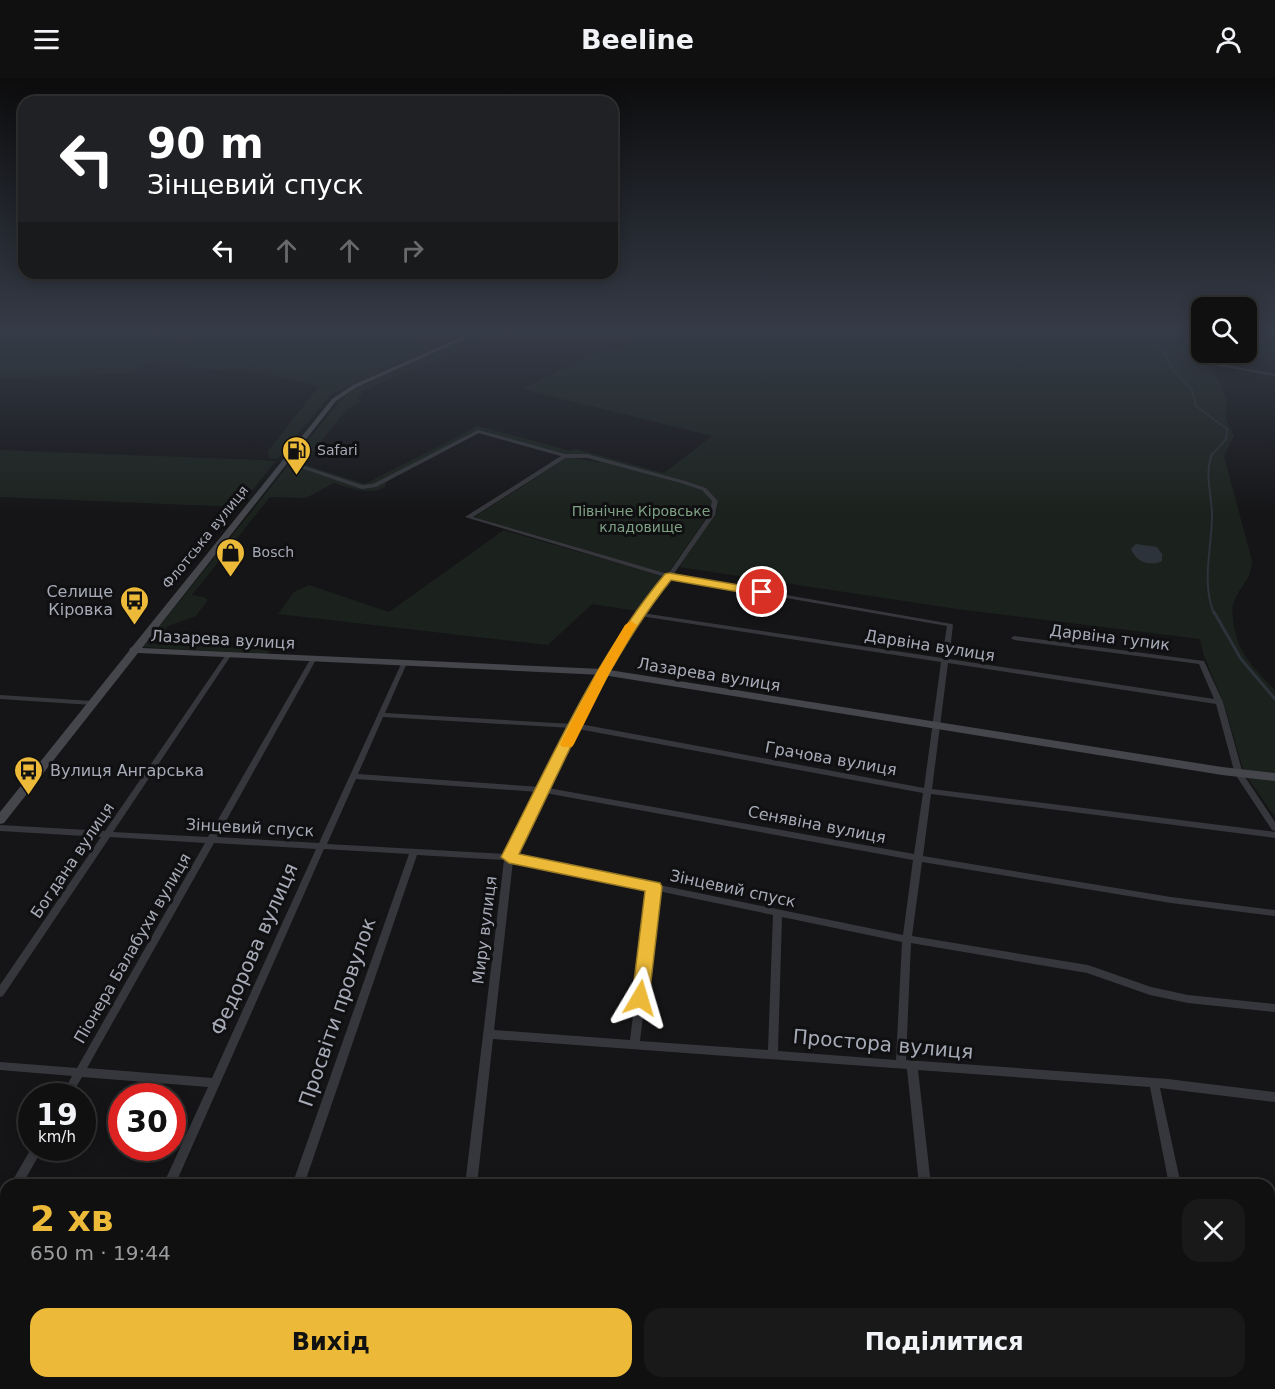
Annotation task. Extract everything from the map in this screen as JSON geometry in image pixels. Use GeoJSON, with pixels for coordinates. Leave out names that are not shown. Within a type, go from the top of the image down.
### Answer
{"type":"FeatureCollection","features":[{"type":"Feature","properties":{"kind":"street","name":"Флотська вулиця"},"geometry":{"type":"LineString","coordinates":[[0,820],[133,650],[334,400],[344,392]]}},
{"type":"Feature","properties":{"kind":"street"},"geometry":{"type":"LineString","coordinates":[[284,462],[362,487],[374,486],[478,431],[565,456]]}},
{"type":"Feature","properties":{"kind":"street"},"geometry":{"type":"LineString","coordinates":[[565,456],[468,517],[669,576],[950,625],[907,939],[907,1064],[925,1179]]}},
{"type":"Feature","properties":{"kind":"street","name":"Миру вулиця"},"geometry":{"type":"LineString","coordinates":[[472,1179],[509,857],[603,672],[638,614],[669,576],[714,511],[715,501],[708,492],[683,482],[598,459],[565,456]]}},
{"type":"Feature","properties":{"kind":"street","name":"Дарвіна вулиця"},"geometry":{"type":"LineString","coordinates":[[638,614],[1219,702]]}},
{"type":"Feature","properties":{"kind":"street","name":"Дарвіна тупик"},"geometry":{"type":"LineString","coordinates":[[1014,638],[1202,662],[1219,702]]}},
{"type":"Feature","properties":{"kind":"street","name":"Лазарева вулиця"},"geometry":{"type":"LineString","coordinates":[[133,650],[603,672],[1239,774],[1275,777]]}},
{"type":"Feature","properties":{"kind":"street","name":"Богдана вулиця"},"geometry":{"type":"LineString","coordinates":[[0,993],[229,654]]}},
{"type":"Feature","properties":{"kind":"street","name":"Піонера Балабухи вулиця"},"geometry":{"type":"LineString","coordinates":[[74,1083],[314,658]]}},
{"type":"Feature","properties":{"kind":"street","name":"Федорова вулиця"},"geometry":{"type":"LineString","coordinates":[[172,1179],[404,663]]}},
{"type":"Feature","properties":{"kind":"street"},"geometry":{"type":"LineString","coordinates":[[2,699],[92,703]]}},
{"type":"Feature","properties":{"kind":"street"},"geometry":{"type":"LineString","coordinates":[[1219,702],[1239,774],[1275,828]]}},
{"type":"Feature","properties":{"kind":"street","name":"Грачова вулиця"},"geometry":{"type":"LineString","coordinates":[[381,715],[576,726],[927,791],[1275,835]]}},
{"type":"Feature","properties":{"kind":"street","name":"Сенявіна вулиця"},"geometry":{"type":"LineString","coordinates":[[353,776],[543,790],[918,858],[1171,900],[1275,913]]}},
{"type":"Feature","properties":{"kind":"street","name":"Зінцевий спуск"},"geometry":{"type":"LineString","coordinates":[[0,828],[509,857],[907,939],[1088,969],[1150,992],[1188,999],[1275,1008]]}},
{"type":"Feature","properties":{"kind":"street","name":"Просвіти провулок"},"geometry":{"type":"LineString","coordinates":[[300,1179],[414,852]]}},
{"type":"Feature","properties":{"kind":"street"},"geometry":{"type":"LineString","coordinates":[[635,1043],[654,887]]}},
{"type":"Feature","properties":{"kind":"street"},"geometry":{"type":"LineString","coordinates":[[773,1053],[778,913]]}},
{"type":"Feature","properties":{"kind":"street","name":"Простора вулиця"},"geometry":{"type":"LineString","coordinates":[[488,1034],[773,1053],[1154,1083],[1275,1097]]}},
{"type":"Feature","properties":{"kind":"street"},"geometry":{"type":"LineString","coordinates":[[0,1066],[215,1083]]}},
{"type":"Feature","properties":{"kind":"street"},"geometry":{"type":"LineString","coordinates":[[1154,1083],[1174,1179]]}},
{"type":"Feature","properties":{"kind":"street"},"geometry":{"type":"LineString","coordinates":[[19,1179],[30,1161]]}},
{"type":"Feature","properties":{"kind":"green space"},"geometry":{"type":"Polygon","coordinates":[[[314,392],[336,392],[330,395],[278,459],[269,458],[268,451],[314,392]]]}},
{"type":"Feature","properties":{"kind":"green space"},"geometry":{"type":"Polygon","coordinates":[[[350,392],[364,394],[356,398],[362,400],[346,410],[303,464],[365,484],[478,426],[664,473],[712,436],[535,392],[1223,392],[1226,400],[1226,419],[1234,436],[1224,456],[1252,561],[1250,573],[1233,604],[1233,620],[1242,651],[1275,690],[1275,774],[1244,772],[1224,704],[1204,656],[1200,639],[957,609],[679,567],[717,511],[718,501],[706,488],[588,455],[560,456],[479,433],[386,482],[385,487],[379,490],[360,490],[334,483],[306,498],[270,497],[192,595],[208,600],[196,616],[168,626],[155,644],[270,649],[267,654],[143,647],[342,398],[350,392]]]}},
{"type":"Feature","properties":{"kind":"green space"},"geometry":{"type":"Polygon","coordinates":[[[0,450],[276,461],[239,507],[0,497],[0,450]]]}},
{"type":"Feature","properties":{"kind":"green space","name":"Північне Кіровське кладовище"},"geometry":{"type":"Polygon","coordinates":[[[567,458],[595,461],[659,475],[693,485],[704,491],[712,501],[709,514],[667,574],[474,517],[567,458]]]}},
{"type":"Feature","properties":{"kind":"green space"},"geometry":{"type":"Polygon","coordinates":[[[504,530],[665,577],[637,611],[592,604],[548,645],[278,614],[294,592],[309,585],[389,612],[504,530]]]}},
{"type":"Feature","properties":{"kind":"green space"},"geometry":{"type":"Polygon","coordinates":[[[1247,777],[1275,779],[1275,817],[1247,777]]]}},
{"type":"Feature","properties":{"kind":"shaded area"},"geometry":{"type":"Polygon","coordinates":[[[1136,544],[1157,547],[1162,554],[1162,561],[1148,563],[1140,560],[1131,549],[1136,544]]]}},
{"type":"Feature","properties":{"kind":"waterway"},"geometry":{"type":"LineString","coordinates":[[1193,392],[1196,406],[1227,429],[1226,439],[1212,455]]}},
{"type":"Feature","properties":{"kind":"waterway"},"geometry":{"type":"LineString","coordinates":[[1212,455],[1209,470],[1212,515],[1208,589],[1214,614]]}},
{"type":"Feature","properties":{"kind":"waterway"},"geometry":{"type":"LineString","coordinates":[[1214,612],[1241,659],[1275,699]]}},
{"type":"Feature","properties":{"kind":"slow traffic"},"geometry":{"type":"LineString","coordinates":[[567,744],[603,672],[631,625]]}},
{"type":"Feature","properties":{"kind":"place","name":"Safari"},"geometry":{"type":"Point","coordinates":[296,476]}},
{"type":"Feature","properties":{"kind":"place","name":"Bosch"},"geometry":{"type":"Point","coordinates":[231,578]}},
{"type":"Feature","properties":{"kind":"place","name":"Селище Кіровка"},"geometry":{"type":"Point","coordinates":[134,626]}},
{"type":"Feature","properties":{"kind":"place","name":"Вулиця Ангарська"},"geometry":{"type":"Point","coordinates":[29,796]}},
{"type":"Feature","properties":{"kind":"route"},"geometry":{"type":"LineString","coordinates":[[640,998],[654,887],[509,857],[603,672],[638,614],[669,576],[762,592]]}}]}
